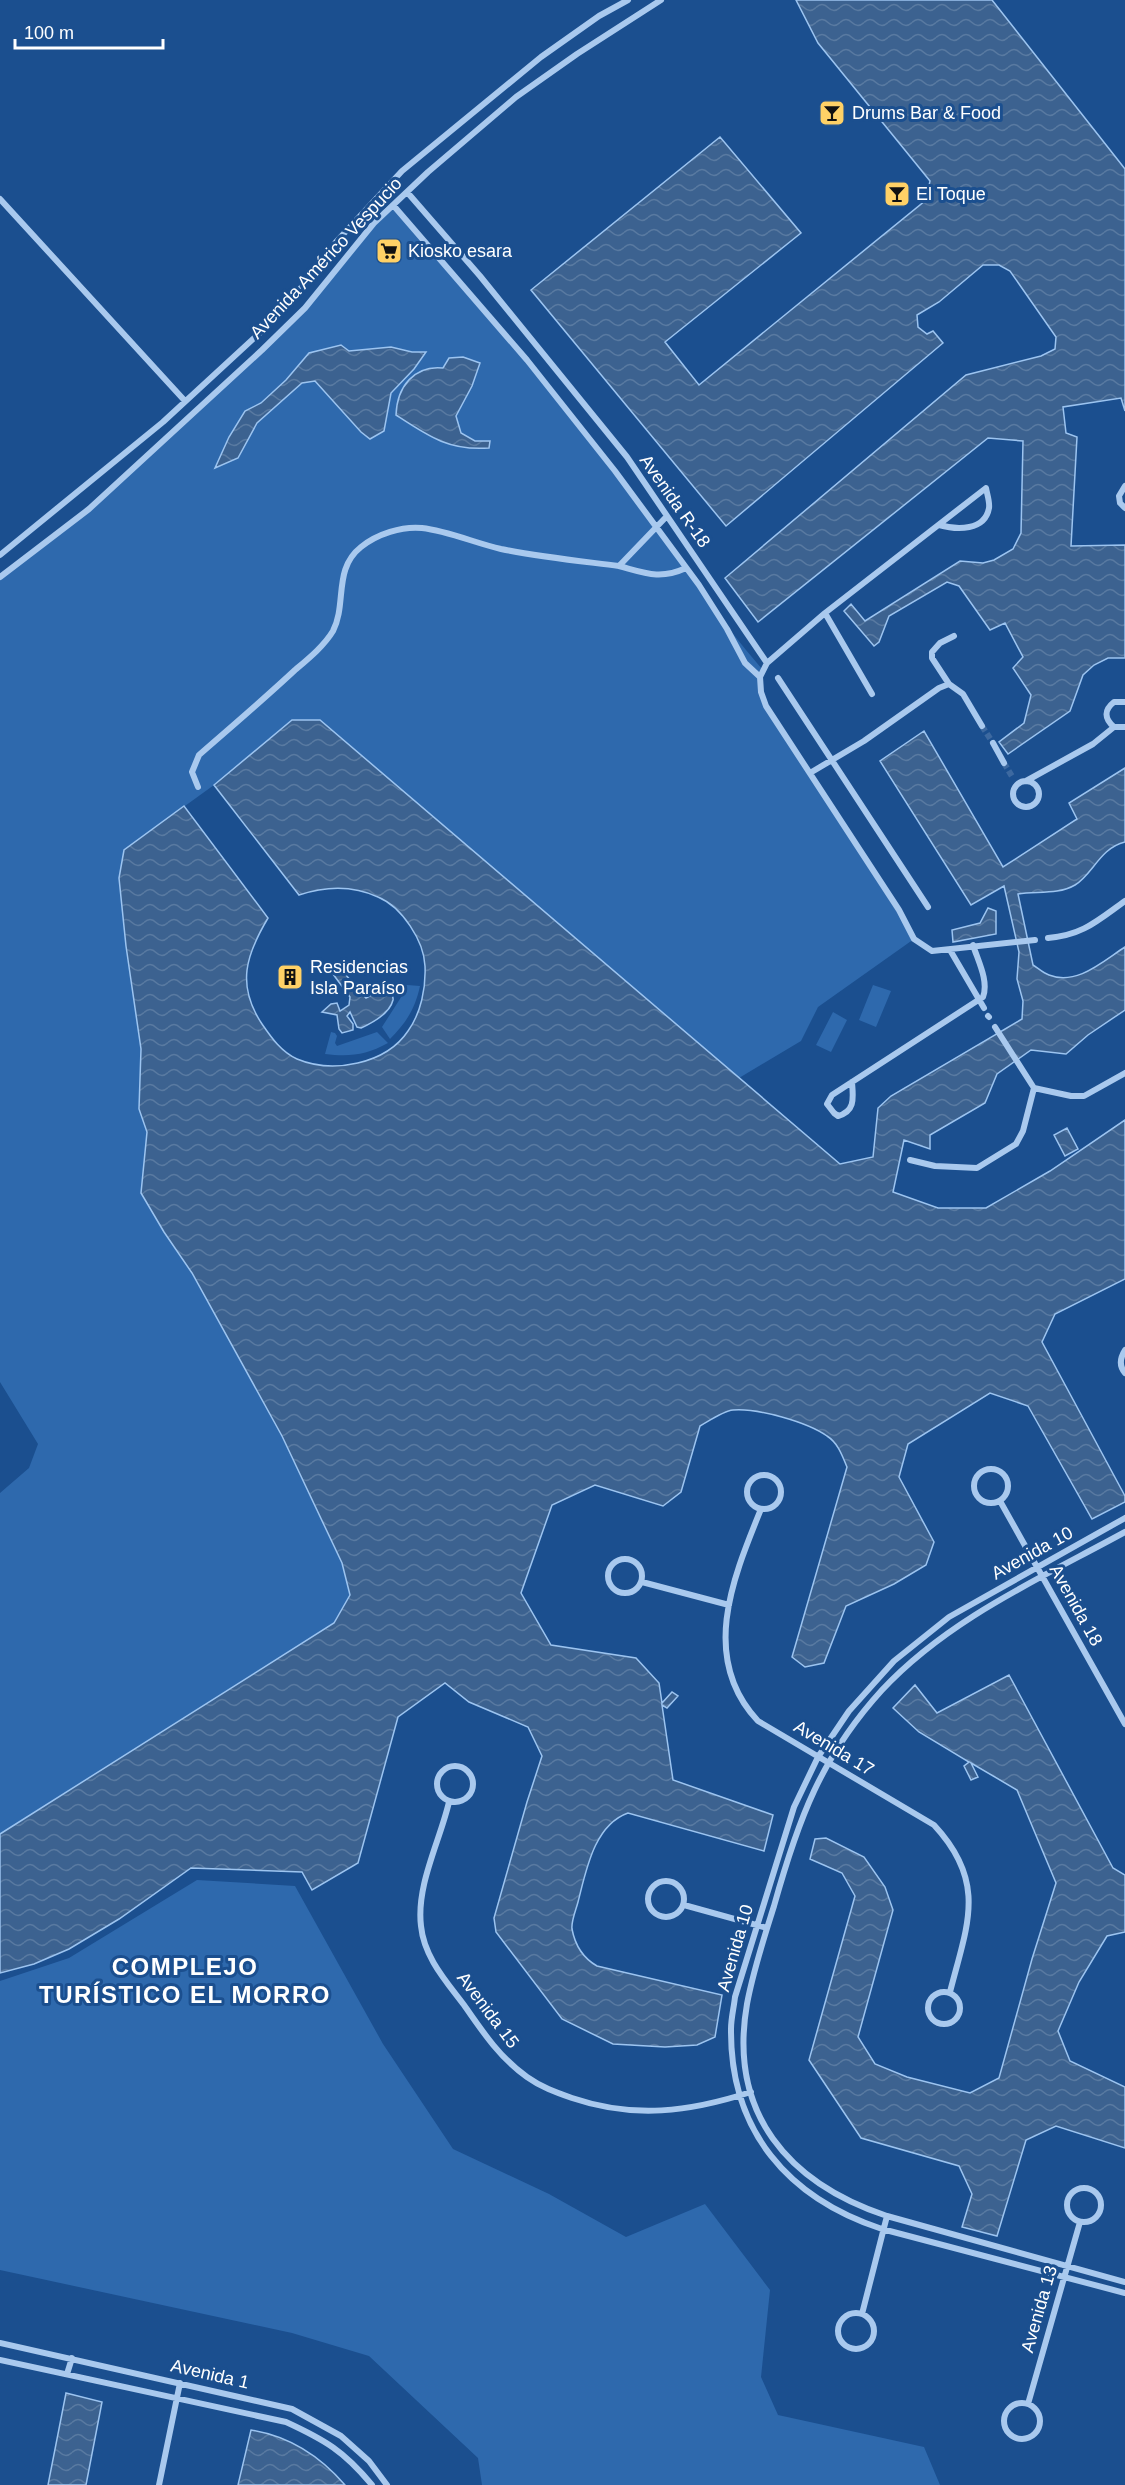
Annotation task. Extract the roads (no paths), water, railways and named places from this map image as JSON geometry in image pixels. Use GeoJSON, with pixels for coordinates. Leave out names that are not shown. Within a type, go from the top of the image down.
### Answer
{"type":"FeatureCollection","features":[{"type":"Feature","properties":{"kind":"street","name":"Avenida Américo Vespucio"},"geometry":{"type":"LineString","coordinates":[[0,555],[186,401],[288,305],[336,242],[402,171],[541,57],[599,16],[628,0]]}},
{"type":"Feature","properties":{"kind":"street","name":"Avenida Américo Vespucio"},"geometry":{"type":"LineString","coordinates":[[0,577],[97,502],[262,350],[305,309],[374,223],[407,192],[516,97],[605,35],[661,0]]}},
{"type":"Feature","properties":{"kind":"street","name":"Avenida R-18"},"geometry":{"type":"LineString","coordinates":[[393,206],[526,360],[615,471],[688,570],[701,564],[627,457],[480,276],[407,192]]}},
{"type":"Feature","properties":{"kind":"street"},"geometry":{"type":"LineString","coordinates":[[0,199],[186,401]]}},
{"type":"Feature","properties":{"kind":"street"},"geometry":{"type":"LineString","coordinates":[[1125,486],[1119,496],[1120,503],[1125,508]]}},
{"type":"Feature","properties":{"kind":"street"},"geometry":{"type":"LineString","coordinates":[[939,525],[950,528],[973,527],[985,520],[990,506],[986,488],[825,613],[766,663],[760,677],[761,692],[766,706],[899,910],[914,939],[932,951],[1032,940]]}},
{"type":"Feature","properties":{"kind":"street"},"geometry":{"type":"LineString","coordinates":[[619,566],[667,516]]}},
{"type":"Feature","properties":{"kind":"street"},"geometry":{"type":"LineString","coordinates":[[198,787],[192,772],[199,755],[307,659],[332,632],[338,617],[340,591],[348,561],[361,547],[378,537],[396,531],[421,528],[502,549],[619,566],[661,576],[688,570],[727,629],[745,663],[760,677]]}},
{"type":"Feature","properties":{"kind":"street"},"geometry":{"type":"LineString","coordinates":[[701,564],[766,663]]}},
{"type":"Feature","properties":{"kind":"street"},"geometry":{"type":"LineString","coordinates":[[825,613],[872,694]]}},
{"type":"Feature","properties":{"kind":"street"},"geometry":{"type":"LineString","coordinates":[[954,636],[940,643],[932,652],[932,658],[949,684],[963,694],[982,726]]}},
{"type":"Feature","properties":{"kind":"street"},"geometry":{"type":"LineString","coordinates":[[778,678],[927,907]]}},
{"type":"Feature","properties":{"kind":"street"},"geometry":{"type":"LineString","coordinates":[[810,773],[864,741],[939,688],[949,684]]}},
{"type":"Feature","properties":{"kind":"street"},"geometry":{"type":"LineString","coordinates":[[1114,727],[1108,722],[1106,714],[1108,707],[1114,702],[1125,702]]}},
{"type":"Feature","properties":{"kind":"street"},"geometry":{"type":"LineString","coordinates":[[1026,781],[1036,786],[1039,797],[1026,806],[1016,802],[1013,790],[1015,781],[1026,781],[1093,744],[1114,727],[1125,727]]}},
{"type":"Feature","properties":{"kind":"street"},"geometry":{"type":"LineString","coordinates":[[993,743],[1004,763]]}},
{"type":"Feature","properties":{"kind":"street"},"geometry":{"type":"LineString","coordinates":[[1048,938],[1071,936],[1088,928],[1125,901]]}},
{"type":"Feature","properties":{"kind":"street"},"geometry":{"type":"LineString","coordinates":[[852,1082],[853,1104],[846,1113],[838,1116],[829,1108],[828,1100],[852,1082],[979,1000],[985,989],[973,945]]}},
{"type":"Feature","properties":{"kind":"street"},"geometry":{"type":"LineString","coordinates":[[950,950],[984,1008]]}},
{"type":"Feature","properties":{"kind":"street"},"geometry":{"type":"LineString","coordinates":[[996,1029],[1034,1088],[1071,1096],[1084,1096],[1125,1073]]}},
{"type":"Feature","properties":{"kind":"street"},"geometry":{"type":"LineString","coordinates":[[910,1160],[936,1166],[977,1168],[1016,1144],[1023,1131],[1034,1088]]}},
{"type":"Feature","properties":{"kind":"street"},"geometry":{"type":"LineString","coordinates":[[1125,1350],[1121,1365],[1125,1373]]}},
{"type":"Feature","properties":{"kind":"street"},"geometry":{"type":"LineString","coordinates":[[996,1469],[1007,1477],[1008,1491],[1000,1501],[987,1503],[976,1494],[975,1481],[983,1470],[996,1469]]}},
{"type":"Feature","properties":{"kind":"street","name":"Avenida 17"},"geometry":{"type":"LineString","coordinates":[[768,1475],[779,1482],[782,1495],[774,1506],[761,1509],[750,1502],[747,1489],[755,1478],[768,1475]]}},
{"type":"Feature","properties":{"kind":"street","name":"Avenida 18"},"geometry":{"type":"LineString","coordinates":[[1000,1501],[1125,1724]]}},
{"type":"Feature","properties":{"kind":"street","name":"Avenida 17"},"geometry":{"type":"LineString","coordinates":[[761,1509],[745,1549],[725,1628],[725,1654],[732,1682],[758,1720],[934,1825],[948,1840],[961,1863],[969,1887],[969,1910],[950,1992]]}},
{"type":"Feature","properties":{"kind":"street"},"geometry":{"type":"LineString","coordinates":[[1122,1520],[1125,1532]]}},
{"type":"Feature","properties":{"kind":"street","name":"Avenida 10"},"geometry":{"type":"LineString","coordinates":[[1122,1520],[949,1617],[894,1661],[849,1711],[818,1757],[794,1807],[735,1997],[731,2026],[732,2055],[739,2096],[764,2148],[778,2166],[803,2188],[846,2216],[882,2229],[1125,2293]]}},
{"type":"Feature","properties":{"kind":"street","name":"Avenida 10"},"geometry":{"type":"LineString","coordinates":[[1125,1532],[969,1619],[928,1646],[882,1691],[848,1733],[828,1762],[807,1803],[792,1843],[747,2004],[744,2028],[744,2056],[751,2092],[765,2127],[780,2150],[811,2179],[847,2201],[887,2216],[1125,2282]]}},
{"type":"Feature","properties":{"kind":"street"},"geometry":{"type":"LineString","coordinates":[[630,1560],[640,1569],[642,1582],[633,1592],[620,1593],[610,1584],[609,1571],[617,1561],[630,1560]]}},
{"type":"Feature","properties":{"kind":"street"},"geometry":{"type":"LineString","coordinates":[[642,1582],[729,1605]]}},
{"type":"Feature","properties":{"kind":"street"},"geometry":{"type":"LineString","coordinates":[[873,1683],[882,1691]]}},
{"type":"Feature","properties":{"kind":"street"},"geometry":{"type":"LineString","coordinates":[[455,1765],[465,1768],[472,1776],[473,1787],[469,1796],[459,1802],[449,1802],[440,1796],[436,1786],[438,1776],[445,1768],[455,1765]]}},
{"type":"Feature","properties":{"kind":"street","name":"Avenida 15"},"geometry":{"type":"LineString","coordinates":[[449,1802],[423,1895],[420,1924],[423,1941],[431,1958],[492,2045],[526,2076],[545,2089],[601,2107],[645,2112],[675,2109],[751,2092]]}},
{"type":"Feature","properties":{"kind":"street"},"geometry":{"type":"LineString","coordinates":[[783,1839],[792,1843]]}},
{"type":"Feature","properties":{"kind":"street"},"geometry":{"type":"LineString","coordinates":[[672,1882],[683,1891],[684,1905],[675,1915],[660,1916],[650,1907],[649,1893],[658,1883],[672,1882]]}},
{"type":"Feature","properties":{"kind":"street"},"geometry":{"type":"LineString","coordinates":[[684,1905],[767,1928]]}},
{"type":"Feature","properties":{"kind":"street","name":"Avenida 17"},"geometry":{"type":"LineString","coordinates":[[950,1992],[959,2001],[960,2013],[951,2023],[939,2024],[929,2015],[928,2003],[937,1993],[950,1992]]}},
{"type":"Feature","properties":{"kind":"street"},"geometry":{"type":"LineString","coordinates":[[731,2026],[744,2028]]}},
{"type":"Feature","properties":{"kind":"street"},"geometry":{"type":"LineString","coordinates":[[803,2188],[811,2179]]}},
{"type":"Feature","properties":{"kind":"street"},"geometry":{"type":"LineString","coordinates":[[1080,2188],[1089,2188],[1097,2193],[1101,2200],[1101,2210],[1097,2217],[1089,2222],[1080,2222],[1072,2217],[1068,2209],[1068,2200],[1072,2192],[1080,2188]]}},
{"type":"Feature","properties":{"kind":"street"},"geometry":{"type":"LineString","coordinates":[[862,2314],[887,2216]]}},
{"type":"Feature","properties":{"kind":"street","name":"Avenida 13"},"geometry":{"type":"LineString","coordinates":[[1028,2404],[1080,2222]]}},
{"type":"Feature","properties":{"kind":"street"},"geometry":{"type":"LineString","coordinates":[[971,2253],[974,2240]]}},
{"type":"Feature","properties":{"kind":"street"},"geometry":{"type":"LineString","coordinates":[[853,2314],[862,2314],[870,2320],[874,2328],[873,2337],[868,2345],[860,2349],[850,2349],[842,2343],[838,2335],[839,2326],[844,2318],[853,2314]]}},
{"type":"Feature","properties":{"kind":"street","name":"Avenida 1"},"geometry":{"type":"LineString","coordinates":[[0,2343],[292,2409],[341,2436],[369,2461],[387,2485]]}},
{"type":"Feature","properties":{"kind":"street"},"geometry":{"type":"LineString","coordinates":[[68,2374],[72,2358]]}},
{"type":"Feature","properties":{"kind":"street","name":"Avenida 1"},"geometry":{"type":"LineString","coordinates":[[0,2360],[286,2421],[317,2436],[340,2452],[372,2485]]}},
{"type":"Feature","properties":{"kind":"street"},"geometry":{"type":"LineString","coordinates":[[159,2485],[180,2383]]}},
{"type":"Feature","properties":{"kind":"street"},"geometry":{"type":"LineString","coordinates":[[1017,2403],[1028,2404],[1036,2410],[1040,2419],[1038,2429],[1031,2437],[1022,2439],[1012,2436],[1005,2428],[1004,2418],[1009,2409],[1017,2403]]}},
{"type":"Feature","properties":{"kind":"street"},"geometry":{"type":"LineString","coordinates":[[317,2436],[324,2425]]}},
{"type":"Feature","properties":{"kind":"water"},"geometry":{"type":"Polygon","coordinates":[[[796,0],[992,0],[1125,169],[1125,411],[1121,398],[1063,407],[1066,433],[1077,437],[1071,546],[1125,545],[1125,658],[1108,658],[1094,665],[1083,675],[1070,711],[1008,754],[999,742],[1024,723],[1031,695],[1013,668],[1023,657],[1005,623],[990,630],[959,586],[947,582],[889,616],[879,642],[874,646],[844,611],[851,604],[865,621],[960,561],[983,563],[994,560],[1013,549],[1021,533],[1023,441],[988,438],[758,622],[725,578],[966,375],[1041,356],[1055,349],[1056,337],[1010,271],[999,265],[983,265],[939,302],[917,315],[918,327],[927,334],[933,331],[943,343],[726,526],[531,290],[720,137],[801,233],[665,342],[699,385],[926,200],[930,181],[818,43],[796,0]]]}},
{"type":"Feature","properties":{"kind":"water"},"geometry":{"type":"Polygon","coordinates":[[[341,345],[349,351],[391,347],[412,352],[426,352],[414,369],[391,393],[384,431],[370,439],[315,381],[302,383],[257,423],[238,458],[215,468],[229,437],[245,411],[261,403],[286,380],[309,353],[341,345]]]}},
{"type":"Feature","properties":{"kind":"water"},"geometry":{"type":"Polygon","coordinates":[[[463,357],[480,363],[472,386],[456,416],[461,433],[475,441],[490,441],[489,448],[450,444],[429,435],[396,415],[400,395],[409,380],[424,370],[443,368],[449,358],[463,357]]]}},
{"type":"Feature","properties":{"kind":"water"},"geometry":{"type":"Polygon","coordinates":[[[292,720],[320,720],[840,1164],[873,1157],[878,1108],[891,1096],[1022,1019],[1023,1001],[1017,979],[1019,952],[1004,886],[971,905],[880,761],[924,731],[1003,867],[1077,819],[1069,803],[1125,768],[1125,842],[1116,845],[1103,855],[1075,885],[1055,891],[1018,894],[1033,965],[1047,974],[1059,978],[1080,975],[1125,947],[1125,1010],[1088,1035],[1066,1054],[1031,1050],[997,1074],[985,1103],[930,1135],[930,1149],[904,1140],[893,1192],[938,1208],[986,1208],[1050,1171],[1125,1120],[1125,1279],[1055,1314],[1042,1342],[1125,1496],[1125,1502],[1092,1519],[1028,1406],[990,1393],[908,1444],[899,1477],[934,1542],[926,1565],[894,1584],[846,1606],[824,1663],[805,1667],[792,1657],[847,1467],[834,1442],[818,1431],[795,1421],[768,1414],[733,1410],[700,1426],[681,1492],[663,1506],[595,1485],[552,1505],[521,1593],[551,1645],[636,1658],[659,1683],[662,1703],[672,1692],[678,1696],[667,1708],[662,1705],[673,1780],[773,1815],[764,1851],[628,1813],[616,1819],[599,1838],[588,1863],[572,1926],[580,1950],[597,1966],[722,1995],[715,2037],[697,2045],[665,2047],[613,2044],[562,2019],[496,1932],[494,1918],[542,1756],[528,1727],[469,1702],[445,1683],[398,1717],[358,1863],[312,1890],[302,1872],[191,1868],[119,1919],[69,1949],[34,1964],[0,1973],[0,1834],[334,1623],[350,1595],[342,1563],[282,1436],[192,1273],[141,1193],[147,1132],[139,1109],[141,1049],[119,878],[124,850],[184,806],[268,918],[254,945],[247,970],[247,983],[254,1010],[277,1044],[297,1059],[326,1066],[358,1063],[373,1058],[398,1042],[408,1031],[416,1016],[425,983],[424,956],[410,926],[387,902],[358,890],[339,888],[299,895],[214,785],[292,720]]]}},
{"type":"Feature","properties":{"kind":"water"},"geometry":{"type":"Polygon","coordinates":[[[988,908],[996,911],[996,934],[953,942],[952,930],[980,923],[988,908]]]}},
{"type":"Feature","properties":{"kind":"water"},"geometry":{"type":"Polygon","coordinates":[[[338,962],[345,974],[366,998],[387,987],[393,998],[391,1005],[384,1013],[361,1028],[357,1027],[350,1012],[347,1016],[353,1024],[353,1030],[342,1033],[339,1029],[337,1015],[322,1012],[331,1004],[337,1003],[340,1011],[349,1005],[350,997],[330,970],[338,962]]]}},
{"type":"Feature","properties":{"kind":"water"},"geometry":{"type":"Polygon","coordinates":[[[1067,1128],[1078,1149],[1065,1156],[1054,1135],[1067,1128]]]}},
{"type":"Feature","properties":{"kind":"water"},"geometry":{"type":"Polygon","coordinates":[[[1009,1675],[1113,1868],[1125,1875],[1125,1932],[1107,1936],[1079,1982],[1058,2031],[1070,2061],[1125,2087],[1125,2148],[1056,2126],[1026,2140],[997,2236],[962,2227],[972,2194],[959,2166],[861,2138],[809,2060],[855,1896],[842,1873],[810,1859],[815,1839],[826,1838],[864,1857],[885,1887],[893,1910],[858,2037],[875,2064],[907,2077],[970,2093],[999,2078],[1056,1883],[1017,1790],[971,1763],[978,1777],[971,1780],[964,1766],[969,1762],[919,1732],[893,1708],[915,1685],[937,1713],[1009,1675]]]}},
{"type":"Feature","properties":{"kind":"water"},"geometry":{"type":"Polygon","coordinates":[[[66,2393],[102,2402],[86,2485],[48,2485],[66,2393]]]}},
{"type":"Feature","properties":{"kind":"water"},"geometry":{"type":"Polygon","coordinates":[[[251,2430],[278,2437],[303,2449],[325,2465],[345,2485],[238,2485],[251,2430]]]}},
{"type":"Feature","properties":{"kind":"tunnel"},"geometry":{"type":"LineString","coordinates":[[982,726],[993,743]]}},
{"type":"Feature","properties":{"kind":"tunnel"},"geometry":{"type":"LineString","coordinates":[[1004,763],[1013,778]]}},
{"type":"Feature","properties":{"kind":"place","name":"Drums Bar & Food"},"geometry":{"type":"Point","coordinates":[832,113]}},
{"type":"Feature","properties":{"kind":"place","name":"El Toque"},"geometry":{"type":"Point","coordinates":[897,194]}},
{"type":"Feature","properties":{"kind":"place","name":"Kiosko esara"},"geometry":{"type":"Point","coordinates":[389,251]}},
{"type":"Feature","properties":{"kind":"place","name":"Residencias Isla Paraíso"},"geometry":{"type":"Point","coordinates":[290,977]}},
{"type":"Feature","properties":{"kind":"district","name":"COMPLEJO TURÍSTICO EL MORRO"},"geometry":{"type":"Point","coordinates":[185,1980]}}]}
